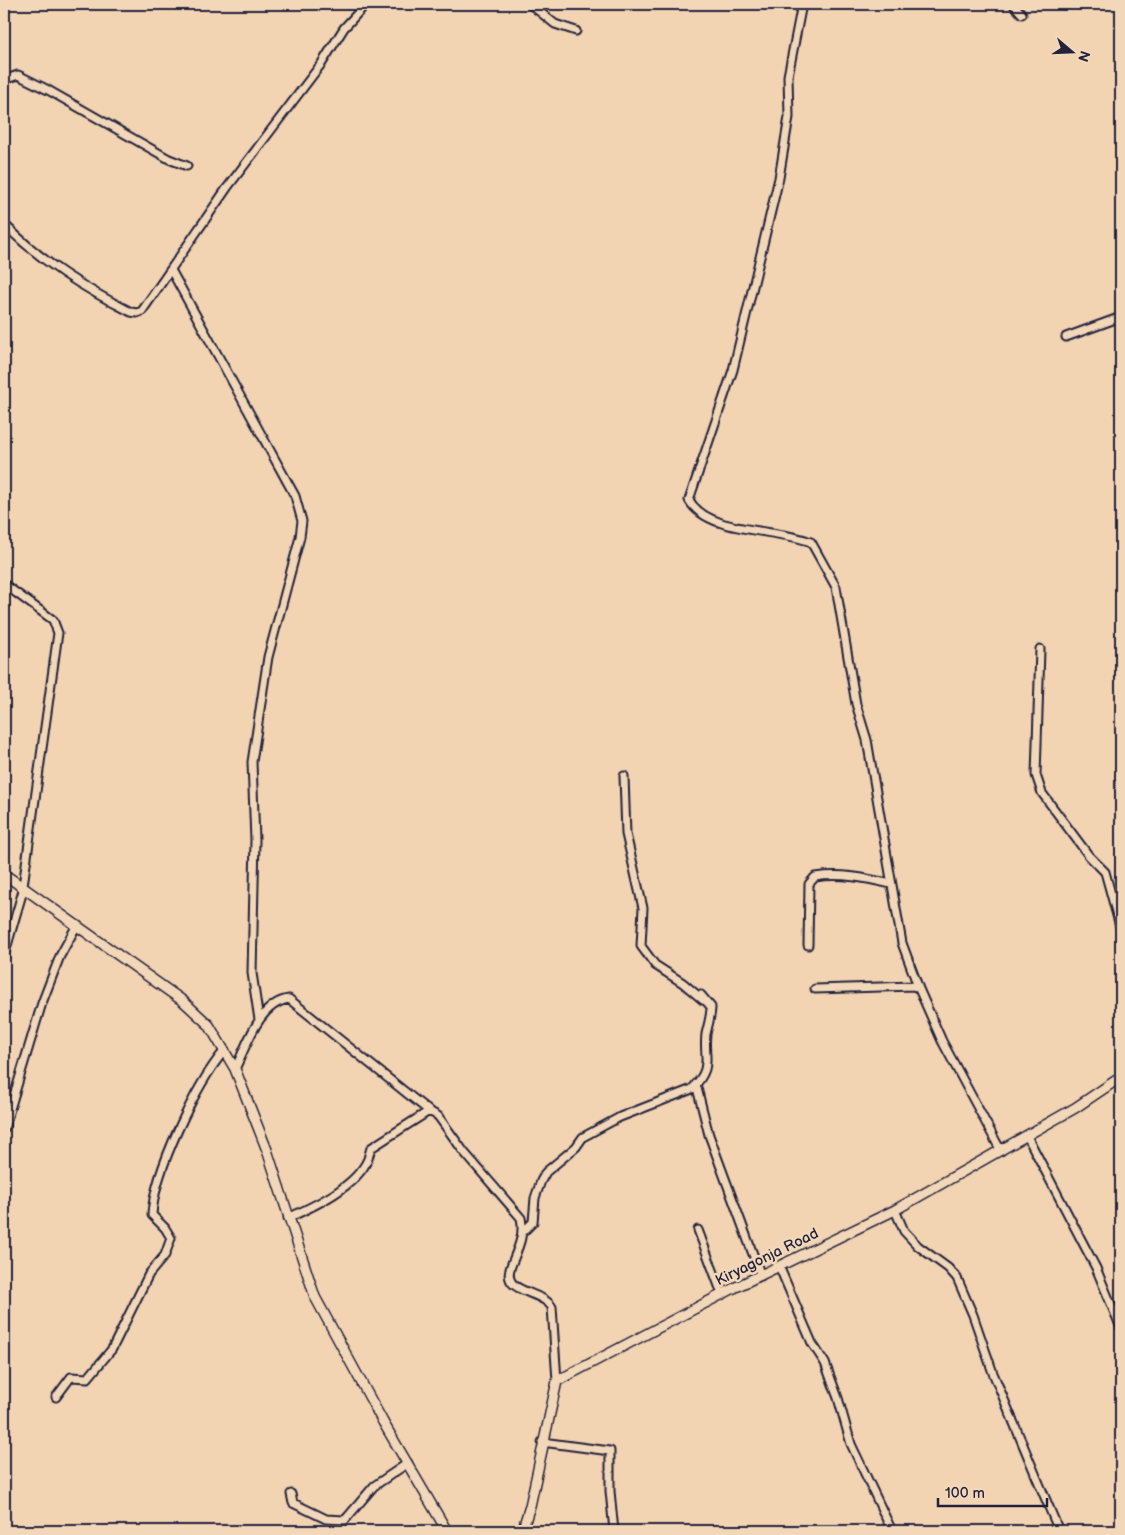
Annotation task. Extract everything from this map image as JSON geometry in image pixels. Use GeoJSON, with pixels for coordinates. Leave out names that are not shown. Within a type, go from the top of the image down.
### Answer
{"type":"FeatureCollection","features":[{"type":"Feature","properties":{"kind":"street"},"geometry":{"type":"LineString","coordinates":[[4,224],[40,258],[57,270],[131,312],[137,313],[142,311],[227,188],[313,76],[344,28],[366,4]]}},
{"type":"Feature","properties":{"kind":"street"},"geometry":{"type":"LineString","coordinates":[[530,4],[555,24],[576,31]]}},
{"type":"Feature","properties":{"kind":"street"},"geometry":{"type":"LineString","coordinates":[[802,4],[788,76],[789,117],[779,178],[733,370],[689,500],[695,510],[712,520],[810,542],[836,587],[856,704],[867,740],[904,951],[942,1041],[1001,1151]]}},
{"type":"Feature","properties":{"kind":"street"},"geometry":{"type":"LineString","coordinates":[[1013,4],[1022,14]]}},
{"type":"Feature","properties":{"kind":"street"},"geometry":{"type":"LineString","coordinates":[[4,80],[18,75],[48,90],[169,160],[187,166]]}},
{"type":"Feature","properties":{"kind":"street"},"geometry":{"type":"LineString","coordinates":[[171,270],[295,496],[302,521],[292,572],[268,658],[252,762],[254,840],[252,973],[259,1020]]}},
{"type":"Feature","properties":{"kind":"street"},"geometry":{"type":"LineString","coordinates":[[1066,337],[1121,317]]}},
{"type":"Feature","properties":{"kind":"street"},"geometry":{"type":"LineString","coordinates":[[4,584],[53,620],[58,633],[24,886],[4,956]]}},
{"type":"Feature","properties":{"kind":"street"},"geometry":{"type":"LineString","coordinates":[[1040,649],[1036,775],[1042,793],[1089,856],[1105,872],[1121,930]]}},
{"type":"Feature","properties":{"kind":"street"},"geometry":{"type":"LineString","coordinates":[[624,776],[626,834],[643,908],[641,946],[655,965],[683,983],[711,1007]]}},
{"type":"Feature","properties":{"kind":"street"},"geometry":{"type":"LineString","coordinates":[[4,874],[24,886],[183,1001],[209,1025],[235,1069],[266,1150],[315,1297],[447,1531]]}},
{"type":"Feature","properties":{"kind":"street"},"geometry":{"type":"LineString","coordinates":[[808,945],[809,884],[815,877],[829,875],[860,877],[891,884]]}},
{"type":"Feature","properties":{"kind":"street"},"geometry":{"type":"LineString","coordinates":[[4,1130],[42,1004],[60,956],[77,925]]}},
{"type":"Feature","properties":{"kind":"street"},"geometry":{"type":"LineString","coordinates":[[815,989],[914,986],[920,989]]}},
{"type":"Feature","properties":{"kind":"street"},"geometry":{"type":"LineString","coordinates":[[522,1531],[530,1506],[542,1442],[557,1381],[552,1307],[547,1302],[511,1283],[509,1270],[524,1232],[533,1222],[535,1198],[546,1172],[576,1146],[583,1137],[620,1117],[692,1089],[696,1084],[707,1065],[706,1036],[711,1007],[701,995]]}},
{"type":"Feature","properties":{"kind":"street"},"geometry":{"type":"LineString","coordinates":[[235,1069],[259,1020],[275,1003],[281,1000],[289,999],[296,1002],[429,1111],[438,1116],[464,1152],[521,1218],[524,1232]]}},
{"type":"Feature","properties":{"kind":"street"},"geometry":{"type":"LineString","coordinates":[[56,1397],[70,1377],[88,1378],[112,1349],[149,1274],[165,1254],[170,1238],[165,1228],[152,1215],[153,1199],[162,1169],[209,1069],[225,1050]]}},
{"type":"Feature","properties":{"kind":"street","name":"Kiryagonja Road"},"geometry":{"type":"LineString","coordinates":[[557,1381],[722,1294],[895,1210],[1075,1108],[1121,1077]]}},
{"type":"Feature","properties":{"kind":"street"},"geometry":{"type":"LineString","coordinates":[[696,1084],[709,1135],[761,1276]]}},
{"type":"Feature","properties":{"kind":"street"},"geometry":{"type":"LineString","coordinates":[[288,1218],[331,1198],[359,1172],[368,1159],[371,1148],[429,1111]]}},
{"type":"Feature","properties":{"kind":"street"},"geometry":{"type":"LineString","coordinates":[[1027,1136],[1096,1268],[1121,1328]]}},
{"type":"Feature","properties":{"kind":"street"},"geometry":{"type":"LineString","coordinates":[[895,1210],[904,1231],[918,1246],[948,1268],[957,1278],[993,1373],[1059,1531]]}},
{"type":"Feature","properties":{"kind":"street"},"geometry":{"type":"LineString","coordinates":[[698,1230],[722,1294]]}},
{"type":"Feature","properties":{"kind":"street"},"geometry":{"type":"LineString","coordinates":[[779,1266],[812,1343],[825,1363],[861,1471],[892,1531]]}},
{"type":"Feature","properties":{"kind":"street"},"geometry":{"type":"LineString","coordinates":[[542,1442],[610,1451],[610,1492],[614,1531]]}},
{"type":"Feature","properties":{"kind":"street"},"geometry":{"type":"LineString","coordinates":[[291,1494],[293,1502],[326,1519],[345,1520],[374,1486],[408,1463]]}}]}
